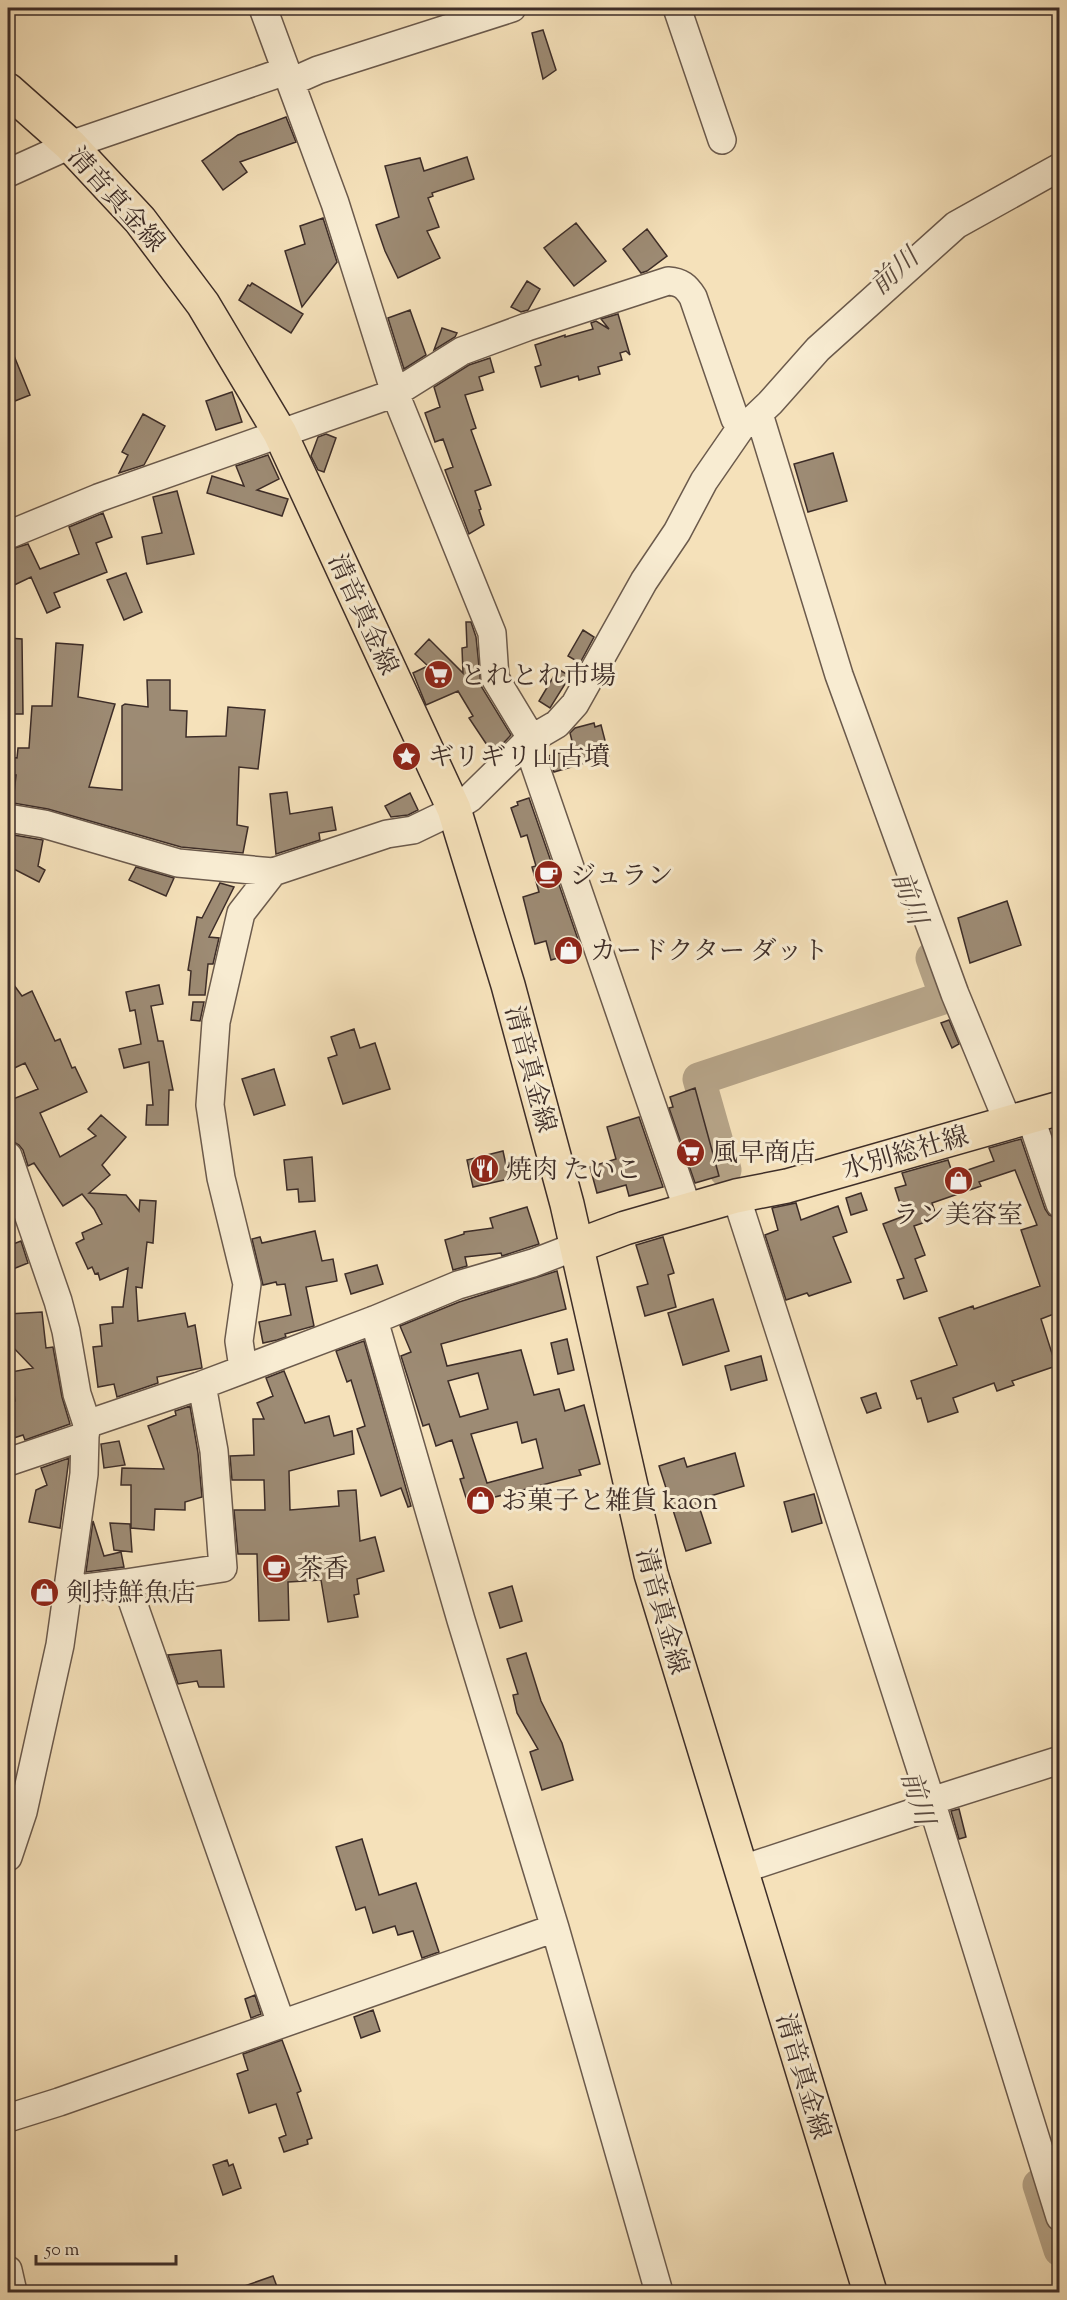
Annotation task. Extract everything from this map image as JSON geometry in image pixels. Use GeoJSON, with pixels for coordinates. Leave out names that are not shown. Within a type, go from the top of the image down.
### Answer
{"type":"FeatureCollection","features":[{"type":"Feature","properties":{"kind":"main road","name":"清音真金線"},"geometry":{"type":"LineString","coordinates":[[8,90],[70,145],[140,220],[203,304],[280,433],[454,809],[508,985],[577,1246],[651,1574],[870,2292]]}},
{"type":"Feature","properties":{"kind":"main road","name":"水別総社線"},"geometry":{"type":"LineString","coordinates":[[577,1246],[625,1228],[736,1196],[787,1186],[1032,1116]]}},
{"type":"Feature","properties":{"kind":"street"},"geometry":{"type":"LineString","coordinates":[[263,8],[335,203],[395,393],[492,633],[495,678],[524,724],[536,768],[688,1210]]}},
{"type":"Feature","properties":{"kind":"street"},"geometry":{"type":"LineString","coordinates":[[8,173],[70,145],[289,76],[306,77],[318,70],[512,8]]}},
{"type":"Feature","properties":{"kind":"street"},"geometry":{"type":"LineString","coordinates":[[677,8],[722,141]]}},
{"type":"Feature","properties":{"kind":"street"},"geometry":{"type":"LineString","coordinates":[[8,818],[44,824],[178,863],[273,872],[387,834],[413,830],[454,809],[470,798],[528,741],[557,724],[575,704],[644,581],[677,532],[704,481],[751,420],[818,349],[956,225],[1059,166]]}},
{"type":"Feature","properties":{"kind":"street"},"geometry":{"type":"LineString","coordinates":[[8,535],[98,498],[395,393],[462,351],[527,327],[668,281],[679,282],[693,297],[735,419],[751,420]]}},
{"type":"Feature","properties":{"kind":"street"},"geometry":{"type":"LineString","coordinates":[[751,420],[839,675],[955,994],[1032,1116],[1059,1204]]}},
{"type":"Feature","properties":{"kind":"street"},"geometry":{"type":"LineString","coordinates":[[243,1368],[239,1341],[247,1284],[221,1178],[210,1105],[216,1022],[241,913],[273,872]]}},
{"type":"Feature","properties":{"kind":"street"},"geometry":{"type":"LineString","coordinates":[[8,1156],[18,1227],[58,1302],[86,1430],[84,1474],[60,1645],[23,1812],[8,1857]]}},
{"type":"Feature","properties":{"kind":"street"},"geometry":{"type":"LineString","coordinates":[[736,1196],[1059,2217]]}},
{"type":"Feature","properties":{"kind":"street"},"geometry":{"type":"LineString","coordinates":[[8,1462],[243,1368],[374,1320],[458,1286],[533,1263],[577,1246]]}},
{"type":"Feature","properties":{"kind":"street"},"geometry":{"type":"LineString","coordinates":[[374,1320],[461,1620],[555,1929],[659,2292]]}},
{"type":"Feature","properties":{"kind":"street"},"geometry":{"type":"LineString","coordinates":[[69,1590],[223,1568],[214,1451],[202,1385]]}},
{"type":"Feature","properties":{"kind":"street"},"geometry":{"type":"LineString","coordinates":[[126,1583],[281,2023]]}},
{"type":"Feature","properties":{"kind":"street"},"geometry":{"type":"LineString","coordinates":[[740,1870],[1059,1760]]}},
{"type":"Feature","properties":{"kind":"street"},"geometry":{"type":"LineString","coordinates":[[8,2118],[555,1929]]}},
{"type":"Feature","properties":{"kind":"street"},"geometry":{"type":"LineString","coordinates":[[8,2270],[13,2292]]}},
{"type":"Feature","properties":{"kind":"building"},"geometry":{"type":"Polygon","coordinates":[[[543,30],[556,70],[543,79],[532,33],[543,30]]]}},
{"type":"Feature","properties":{"kind":"building"},"geometry":{"type":"Polygon","coordinates":[[[286,117],[296,142],[240,162],[247,172],[223,190],[202,161],[238,135],[286,117]]]}},
{"type":"Feature","properties":{"kind":"building"},"geometry":{"type":"Polygon","coordinates":[[[467,157],[474,179],[432,193],[433,196],[428,198],[439,227],[427,231],[440,258],[398,278],[376,225],[399,217],[385,166],[420,158],[424,171],[467,157]]]}},
{"type":"Feature","properties":{"kind":"building"},"geometry":{"type":"Polygon","coordinates":[[[323,218],[337,262],[302,307],[285,251],[305,244],[300,226],[323,218]]]}},
{"type":"Feature","properties":{"kind":"building"},"geometry":{"type":"Polygon","coordinates":[[[576,223],[606,261],[574,286],[544,248],[576,223]]]}},
{"type":"Feature","properties":{"kind":"building"},"geometry":{"type":"Polygon","coordinates":[[[647,229],[667,256],[641,273],[623,249],[647,229]]]}},
{"type":"Feature","properties":{"kind":"building"},"geometry":{"type":"Polygon","coordinates":[[[527,281],[540,289],[528,310],[521,312],[511,307],[527,281]]]}},
{"type":"Feature","properties":{"kind":"building"},"geometry":{"type":"Polygon","coordinates":[[[252,283],[303,314],[291,333],[239,300],[248,285],[252,283]]]}},
{"type":"Feature","properties":{"kind":"building"},"geometry":{"type":"Polygon","coordinates":[[[410,310],[426,355],[404,369],[388,318],[410,310]]]}},
{"type":"Feature","properties":{"kind":"building"},"geometry":{"type":"Polygon","coordinates":[[[618,314],[630,355],[626,351],[620,353],[622,360],[598,367],[600,374],[579,380],[578,376],[541,387],[535,367],[541,365],[535,345],[593,329],[591,323],[596,321],[609,329],[601,319],[618,314]]]}},
{"type":"Feature","properties":{"kind":"building"},"geometry":{"type":"Polygon","coordinates":[[[442,328],[457,333],[455,337],[434,350],[442,328]]]}},
{"type":"Feature","properties":{"kind":"building"},"geometry":{"type":"Polygon","coordinates":[[[8,341],[30,395],[15,401],[8,384],[8,341]]]}},
{"type":"Feature","properties":{"kind":"building"},"geometry":{"type":"Polygon","coordinates":[[[490,358],[494,372],[479,377],[483,390],[465,395],[476,428],[471,430],[491,485],[475,491],[484,525],[469,534],[445,470],[453,467],[443,439],[435,442],[425,413],[440,407],[434,387],[469,365],[490,358]]]}},
{"type":"Feature","properties":{"kind":"building"},"geometry":{"type":"Polygon","coordinates":[[[232,392],[242,422],[216,430],[206,401],[232,392]]]}},
{"type":"Feature","properties":{"kind":"building"},"geometry":{"type":"Polygon","coordinates":[[[143,414],[165,426],[144,465],[119,473],[128,455],[122,452],[143,414]]]}},
{"type":"Feature","properties":{"kind":"building"},"geometry":{"type":"Polygon","coordinates":[[[326,434],[336,438],[324,472],[318,470],[311,456],[318,437],[326,434]]]}},
{"type":"Feature","properties":{"kind":"building"},"geometry":{"type":"Polygon","coordinates":[[[833,453],[847,501],[808,512],[794,464],[833,453]]]}},
{"type":"Feature","properties":{"kind":"building"},"geometry":{"type":"Polygon","coordinates":[[[268,455],[279,479],[257,490],[288,499],[282,516],[207,493],[212,476],[244,486],[236,466],[268,455]]]}},
{"type":"Feature","properties":{"kind":"building"},"geometry":{"type":"Polygon","coordinates":[[[177,491],[194,554],[147,564],[142,537],[162,533],[153,497],[177,491]]]}},
{"type":"Feature","properties":{"kind":"building"},"geometry":{"type":"Polygon","coordinates":[[[103,513],[112,537],[96,543],[107,572],[54,593],[60,607],[47,613],[31,577],[8,588],[8,550],[28,544],[40,569],[79,554],[69,527],[103,513]]]}},
{"type":"Feature","properties":{"kind":"building"},"geometry":{"type":"Polygon","coordinates":[[[126,573],[142,612],[124,620],[107,580],[126,573]]]}},
{"type":"Feature","properties":{"kind":"building"},"geometry":{"type":"Polygon","coordinates":[[[466,622],[471,622],[476,637],[481,686],[511,735],[493,754],[469,718],[473,716],[458,691],[426,705],[413,673],[428,666],[415,654],[429,639],[463,673],[462,648],[467,647],[466,622]]]}},
{"type":"Feature","properties":{"kind":"building"},"geometry":{"type":"Polygon","coordinates":[[[583,630],[594,637],[580,663],[568,656],[583,630]]]}},
{"type":"Feature","properties":{"kind":"building"},"geometry":{"type":"Polygon","coordinates":[[[8,638],[22,639],[23,714],[8,714],[8,638]]]}},
{"type":"Feature","properties":{"kind":"building"},"geometry":{"type":"Polygon","coordinates":[[[56,643],[83,645],[78,697],[115,704],[89,787],[122,790],[122,706],[125,704],[148,707],[147,680],[170,680],[170,710],[187,711],[186,737],[226,736],[228,707],[265,710],[258,769],[239,767],[237,825],[248,827],[243,853],[181,847],[48,809],[13,803],[16,775],[8,775],[8,757],[17,758],[18,748],[29,748],[32,706],[52,706],[56,643]]]}},
{"type":"Feature","properties":{"kind":"building"},"geometry":{"type":"Polygon","coordinates":[[[558,669],[570,676],[550,708],[539,701],[558,669]]]}},
{"type":"Feature","properties":{"kind":"building"},"geometry":{"type":"Polygon","coordinates":[[[594,723],[595,727],[601,725],[609,756],[554,772],[548,756],[574,749],[570,733],[575,728],[594,723]]]}},
{"type":"Feature","properties":{"kind":"building"},"geometry":{"type":"Polygon","coordinates":[[[287,792],[290,814],[332,807],[336,830],[319,833],[320,840],[276,854],[270,794],[287,792]]]}},
{"type":"Feature","properties":{"kind":"building"},"geometry":{"type":"Polygon","coordinates":[[[410,793],[418,810],[408,815],[391,817],[385,806],[410,793]]]}},
{"type":"Feature","properties":{"kind":"building"},"geometry":{"type":"Polygon","coordinates":[[[529,798],[582,951],[551,960],[546,941],[535,944],[523,897],[539,892],[532,867],[536,866],[527,835],[521,837],[511,808],[518,805],[517,802],[529,798]]]}},
{"type":"Feature","properties":{"kind":"building"},"geometry":{"type":"Polygon","coordinates":[[[8,834],[43,840],[38,866],[45,870],[39,882],[8,866],[8,834]]]}},
{"type":"Feature","properties":{"kind":"building"},"geometry":{"type":"Polygon","coordinates":[[[136,867],[174,878],[166,896],[129,880],[136,867]]]}},
{"type":"Feature","properties":{"kind":"building"},"geometry":{"type":"Polygon","coordinates":[[[220,883],[234,887],[209,937],[219,938],[213,964],[208,964],[205,995],[189,995],[191,971],[188,970],[197,917],[202,918],[220,883]]]}},
{"type":"Feature","properties":{"kind":"building"},"geometry":{"type":"Polygon","coordinates":[[[1007,901],[1021,945],[970,963],[958,918],[1007,901]]]}},
{"type":"Feature","properties":{"kind":"building"},"geometry":{"type":"Polygon","coordinates":[[[8,977],[22,996],[32,991],[55,1041],[60,1039],[72,1068],[75,1067],[87,1092],[40,1113],[60,1157],[96,1136],[88,1129],[101,1115],[126,1137],[102,1165],[110,1175],[89,1193],[126,1195],[139,1211],[140,1200],[156,1201],[153,1243],[147,1242],[142,1288],[136,1287],[138,1321],[185,1313],[188,1327],[195,1325],[202,1368],[157,1377],[158,1383],[117,1397],[114,1384],[98,1387],[93,1347],[102,1346],[100,1325],[113,1323],[112,1307],[123,1307],[128,1268],[100,1280],[98,1273],[95,1274],[92,1267],[88,1269],[76,1243],[84,1239],[82,1233],[102,1224],[94,1209],[82,1194],[63,1206],[34,1163],[28,1166],[23,1150],[12,1141],[8,1130],[8,1101],[38,1089],[25,1063],[8,1071],[8,977]]]}},
{"type":"Feature","properties":{"kind":"building"},"geometry":{"type":"Polygon","coordinates":[[[159,985],[163,1004],[151,1006],[158,1041],[163,1041],[173,1090],[169,1090],[168,1125],[146,1125],[147,1105],[153,1105],[149,1062],[124,1068],[119,1049],[141,1044],[135,1010],[130,1011],[126,992],[159,985]]]}},
{"type":"Feature","properties":{"kind":"building"},"geometry":{"type":"Polygon","coordinates":[[[193,1002],[204,1002],[200,1021],[191,1020],[193,1002]]]}},
{"type":"Feature","properties":{"kind":"building"},"geometry":{"type":"Polygon","coordinates":[[[949,1020],[959,1044],[952,1048],[941,1023],[949,1020]]]}},
{"type":"Feature","properties":{"kind":"building"},"geometry":{"type":"Polygon","coordinates":[[[354,1029],[360,1048],[375,1043],[390,1089],[343,1104],[328,1058],[337,1055],[331,1037],[354,1029]]]}},
{"type":"Feature","properties":{"kind":"building"},"geometry":{"type":"Polygon","coordinates":[[[274,1069],[285,1105],[254,1115],[242,1079],[274,1069]]]}},
{"type":"Feature","properties":{"kind":"building"},"geometry":{"type":"Polygon","coordinates":[[[695,1088],[719,1176],[695,1183],[669,1108],[673,1107],[670,1097],[695,1088]]]}},
{"type":"Feature","properties":{"kind":"building"},"geometry":{"type":"Polygon","coordinates":[[[639,1117],[663,1187],[629,1196],[626,1185],[597,1193],[590,1167],[616,1159],[607,1127],[639,1117]]]}},
{"type":"Feature","properties":{"kind":"building"},"geometry":{"type":"Polygon","coordinates":[[[1021,1139],[1045,1209],[1049,1215],[1059,1219],[1059,1312],[1041,1319],[1056,1366],[1012,1381],[1014,1385],[997,1391],[994,1383],[953,1398],[958,1412],[928,1422],[921,1398],[917,1399],[911,1381],[957,1365],[939,1318],[973,1306],[974,1309],[1040,1286],[1021,1230],[1037,1225],[1015,1170],[979,1182],[981,1186],[932,1203],[937,1218],[914,1226],[925,1255],[915,1259],[927,1291],[904,1299],[897,1280],[904,1278],[883,1224],[904,1216],[895,1188],[906,1185],[902,1173],[948,1160],[953,1175],[994,1161],[989,1148],[1021,1139]]]}},
{"type":"Feature","properties":{"kind":"building"},"geometry":{"type":"Polygon","coordinates":[[[503,1151],[509,1179],[473,1187],[467,1160],[503,1151]]]}},
{"type":"Feature","properties":{"kind":"building"},"geometry":{"type":"Polygon","coordinates":[[[312,1157],[315,1201],[299,1202],[298,1189],[287,1190],[284,1160],[312,1157]]]}},
{"type":"Feature","properties":{"kind":"building"},"geometry":{"type":"Polygon","coordinates":[[[861,1193],[867,1210],[851,1215],[846,1198],[861,1193]]]}},
{"type":"Feature","properties":{"kind":"building"},"geometry":{"type":"Polygon","coordinates":[[[796,1203],[801,1220],[838,1206],[847,1232],[833,1237],[851,1282],[809,1296],[807,1293],[786,1300],[765,1235],[778,1230],[772,1208],[796,1203]]]}},
{"type":"Feature","properties":{"kind":"building"},"geometry":{"type":"Polygon","coordinates":[[[527,1207],[539,1244],[502,1256],[501,1253],[465,1257],[467,1266],[453,1270],[445,1240],[464,1234],[464,1232],[493,1228],[490,1218],[527,1207]]]}},
{"type":"Feature","properties":{"kind":"building"},"geometry":{"type":"Polygon","coordinates":[[[315,1231],[322,1261],[333,1259],[337,1281],[306,1287],[314,1326],[263,1343],[259,1322],[291,1315],[285,1284],[277,1285],[276,1282],[263,1285],[252,1239],[260,1237],[262,1243],[315,1231]]]}},
{"type":"Feature","properties":{"kind":"building"},"geometry":{"type":"Polygon","coordinates":[[[663,1237],[674,1273],[668,1275],[676,1307],[645,1316],[637,1287],[648,1284],[636,1245],[663,1237]]]}},
{"type":"Feature","properties":{"kind":"building"},"geometry":{"type":"Polygon","coordinates":[[[21,1241],[28,1263],[8,1271],[8,1246],[21,1241]]]}},
{"type":"Feature","properties":{"kind":"building"},"geometry":{"type":"Polygon","coordinates":[[[377,1265],[383,1284],[351,1294],[345,1274],[377,1265]]]}},
{"type":"Feature","properties":{"kind":"building"},"geometry":{"type":"Polygon","coordinates":[[[557,1271],[566,1309],[441,1344],[447,1366],[521,1350],[534,1395],[559,1389],[565,1411],[584,1405],[600,1464],[579,1470],[581,1475],[491,1498],[469,1507],[460,1479],[464,1478],[452,1440],[436,1446],[429,1424],[423,1426],[401,1356],[411,1352],[400,1326],[459,1302],[557,1271]],[[478,1373],[448,1381],[460,1417],[488,1409],[478,1373]],[[517,1422],[471,1434],[487,1483],[543,1468],[536,1439],[522,1443],[517,1422]]]}},
{"type":"Feature","properties":{"kind":"building"},"geometry":{"type":"Polygon","coordinates":[[[713,1299],[729,1351],[683,1365],[668,1313],[713,1299]]]}},
{"type":"Feature","properties":{"kind":"building"},"geometry":{"type":"Polygon","coordinates":[[[42,1312],[46,1348],[53,1347],[62,1397],[70,1424],[25,1440],[23,1435],[8,1440],[8,1403],[15,1401],[11,1372],[33,1368],[8,1342],[8,1314],[42,1312]]]}},
{"type":"Feature","properties":{"kind":"building"},"geometry":{"type":"Polygon","coordinates":[[[567,1339],[574,1370],[558,1374],[551,1343],[567,1339]]]}},
{"type":"Feature","properties":{"kind":"building"},"geometry":{"type":"Polygon","coordinates":[[[364,1341],[411,1506],[408,1507],[401,1488],[381,1496],[357,1429],[365,1426],[351,1380],[347,1382],[336,1351],[364,1341]]]}},
{"type":"Feature","properties":{"kind":"building"},"geometry":{"type":"Polygon","coordinates":[[[761,1356],[767,1380],[731,1390],[725,1366],[761,1356]]]}},
{"type":"Feature","properties":{"kind":"building"},"geometry":{"type":"Polygon","coordinates":[[[284,1371],[305,1423],[329,1416],[334,1436],[352,1431],[354,1454],[289,1471],[290,1510],[339,1506],[338,1491],[356,1490],[360,1541],[375,1537],[384,1571],[357,1579],[359,1594],[354,1595],[358,1617],[328,1622],[321,1580],[288,1582],[289,1620],[259,1621],[257,1554],[238,1554],[234,1510],[265,1510],[264,1480],[232,1480],[230,1456],[254,1455],[253,1419],[264,1419],[257,1403],[273,1396],[266,1378],[284,1371]]]}},
{"type":"Feature","properties":{"kind":"building"},"geometry":{"type":"Polygon","coordinates":[[[876,1393],[881,1408],[867,1413],[861,1398],[876,1393]]]}},
{"type":"Feature","properties":{"kind":"building"},"geometry":{"type":"Polygon","coordinates":[[[190,1406],[202,1497],[185,1502],[185,1510],[155,1509],[154,1530],[131,1528],[131,1485],[121,1485],[122,1468],[164,1469],[148,1426],[176,1415],[175,1411],[190,1406]]]}},
{"type":"Feature","properties":{"kind":"building"},"geometry":{"type":"Polygon","coordinates":[[[119,1441],[125,1465],[104,1468],[101,1444],[119,1441]]]}},
{"type":"Feature","properties":{"kind":"building"},"geometry":{"type":"Polygon","coordinates":[[[735,1453],[744,1486],[697,1500],[711,1543],[686,1551],[659,1466],[684,1458],[687,1467],[735,1453]]]}},
{"type":"Feature","properties":{"kind":"building"},"geometry":{"type":"Polygon","coordinates":[[[69,1458],[60,1528],[29,1522],[36,1490],[47,1485],[41,1468],[69,1458]]]}},
{"type":"Feature","properties":{"kind":"building"},"geometry":{"type":"Polygon","coordinates":[[[814,1494],[822,1523],[792,1532],[784,1502],[814,1494]]]}},
{"type":"Feature","properties":{"kind":"building"},"geometry":{"type":"Polygon","coordinates":[[[93,1521],[104,1556],[121,1552],[124,1567],[86,1572],[93,1521]]]}},
{"type":"Feature","properties":{"kind":"building"},"geometry":{"type":"Polygon","coordinates":[[[110,1523],[130,1524],[132,1552],[114,1550],[110,1523]]]}},
{"type":"Feature","properties":{"kind":"building"},"geometry":{"type":"Polygon","coordinates":[[[512,1586],[522,1621],[500,1628],[489,1593],[512,1586]]]}},
{"type":"Feature","properties":{"kind":"building"},"geometry":{"type":"Polygon","coordinates":[[[221,1650],[224,1687],[199,1687],[197,1681],[178,1684],[168,1655],[221,1650]]]}},
{"type":"Feature","properties":{"kind":"building"},"geometry":{"type":"Polygon","coordinates":[[[526,1653],[541,1701],[562,1743],[573,1780],[542,1790],[530,1752],[538,1749],[517,1713],[513,1695],[518,1694],[507,1659],[526,1653]]]}},
{"type":"Feature","properties":{"kind":"building"},"geometry":{"type":"Polygon","coordinates":[[[959,1809],[966,1837],[959,1839],[951,1811],[959,1809]]]}},
{"type":"Feature","properties":{"kind":"building"},"geometry":{"type":"Polygon","coordinates":[[[362,1839],[379,1895],[416,1883],[439,1952],[422,1958],[413,1931],[398,1935],[395,1926],[373,1933],[365,1907],[356,1910],[336,1847],[362,1839]]]}},
{"type":"Feature","properties":{"kind":"building"},"geometry":{"type":"Polygon","coordinates":[[[255,1995],[261,2014],[251,2018],[245,1999],[255,1995]]]}},
{"type":"Feature","properties":{"kind":"building"},"geometry":{"type":"Polygon","coordinates":[[[373,2010],[380,2031],[361,2038],[354,2017],[373,2010]]]}},
{"type":"Feature","properties":{"kind":"building"},"geometry":{"type":"Polygon","coordinates":[[[282,2040],[301,2091],[297,2093],[312,2138],[307,2140],[308,2144],[284,2152],[279,2138],[286,2135],[276,2104],[249,2113],[237,2074],[248,2070],[243,2054],[282,2040]]]}},
{"type":"Feature","properties":{"kind":"building"},"geometry":{"type":"Polygon","coordinates":[[[227,2160],[229,2166],[233,2164],[241,2188],[223,2195],[213,2165],[227,2160]]]}},
{"type":"Feature","properties":{"kind":"building"},"geometry":{"type":"Polygon","coordinates":[[[273,2276],[279,2292],[234,2292],[233,2290],[273,2276]]]}},
{"type":"Feature","properties":{"kind":"waterway","name":"前川"},"geometry":{"type":"LineString","coordinates":[[725,1170],[699,1079],[946,997],[932,958]]}},
{"type":"Feature","properties":{"kind":"waterway","name":"前川"},"geometry":{"type":"LineString","coordinates":[[1039,2185],[1060,2250]]}},
{"type":"Feature","properties":{"kind":"place","name":"とれとれ市場"},"geometry":{"type":"Point","coordinates":[439,675]}},
{"type":"Feature","properties":{"kind":"place","name":"ギリギリ山古墳"},"geometry":{"type":"Point","coordinates":[407,756]}},
{"type":"Feature","properties":{"kind":"place","name":"ジュラン"},"geometry":{"type":"Point","coordinates":[549,875]}},
{"type":"Feature","properties":{"kind":"place","name":"カードクター ダット"},"geometry":{"type":"Point","coordinates":[569,950]}},
{"type":"Feature","properties":{"kind":"place","name":"風早商店"},"geometry":{"type":"Point","coordinates":[691,1152]}},
{"type":"Feature","properties":{"kind":"place","name":"焼肉 たいこ"},"geometry":{"type":"Point","coordinates":[485,1169]}},
{"type":"Feature","properties":{"kind":"place","name":"ラン美容室"},"geometry":{"type":"Point","coordinates":[958,1180]}},
{"type":"Feature","properties":{"kind":"place","name":"お菓子と雑貨 kaon"},"geometry":{"type":"Point","coordinates":[480,1500]}},
{"type":"Feature","properties":{"kind":"place","name":"茶香"},"geometry":{"type":"Point","coordinates":[276,1568]}},
{"type":"Feature","properties":{"kind":"place","name":"剣持鮮魚店"},"geometry":{"type":"Point","coordinates":[45,1592]}}]}
